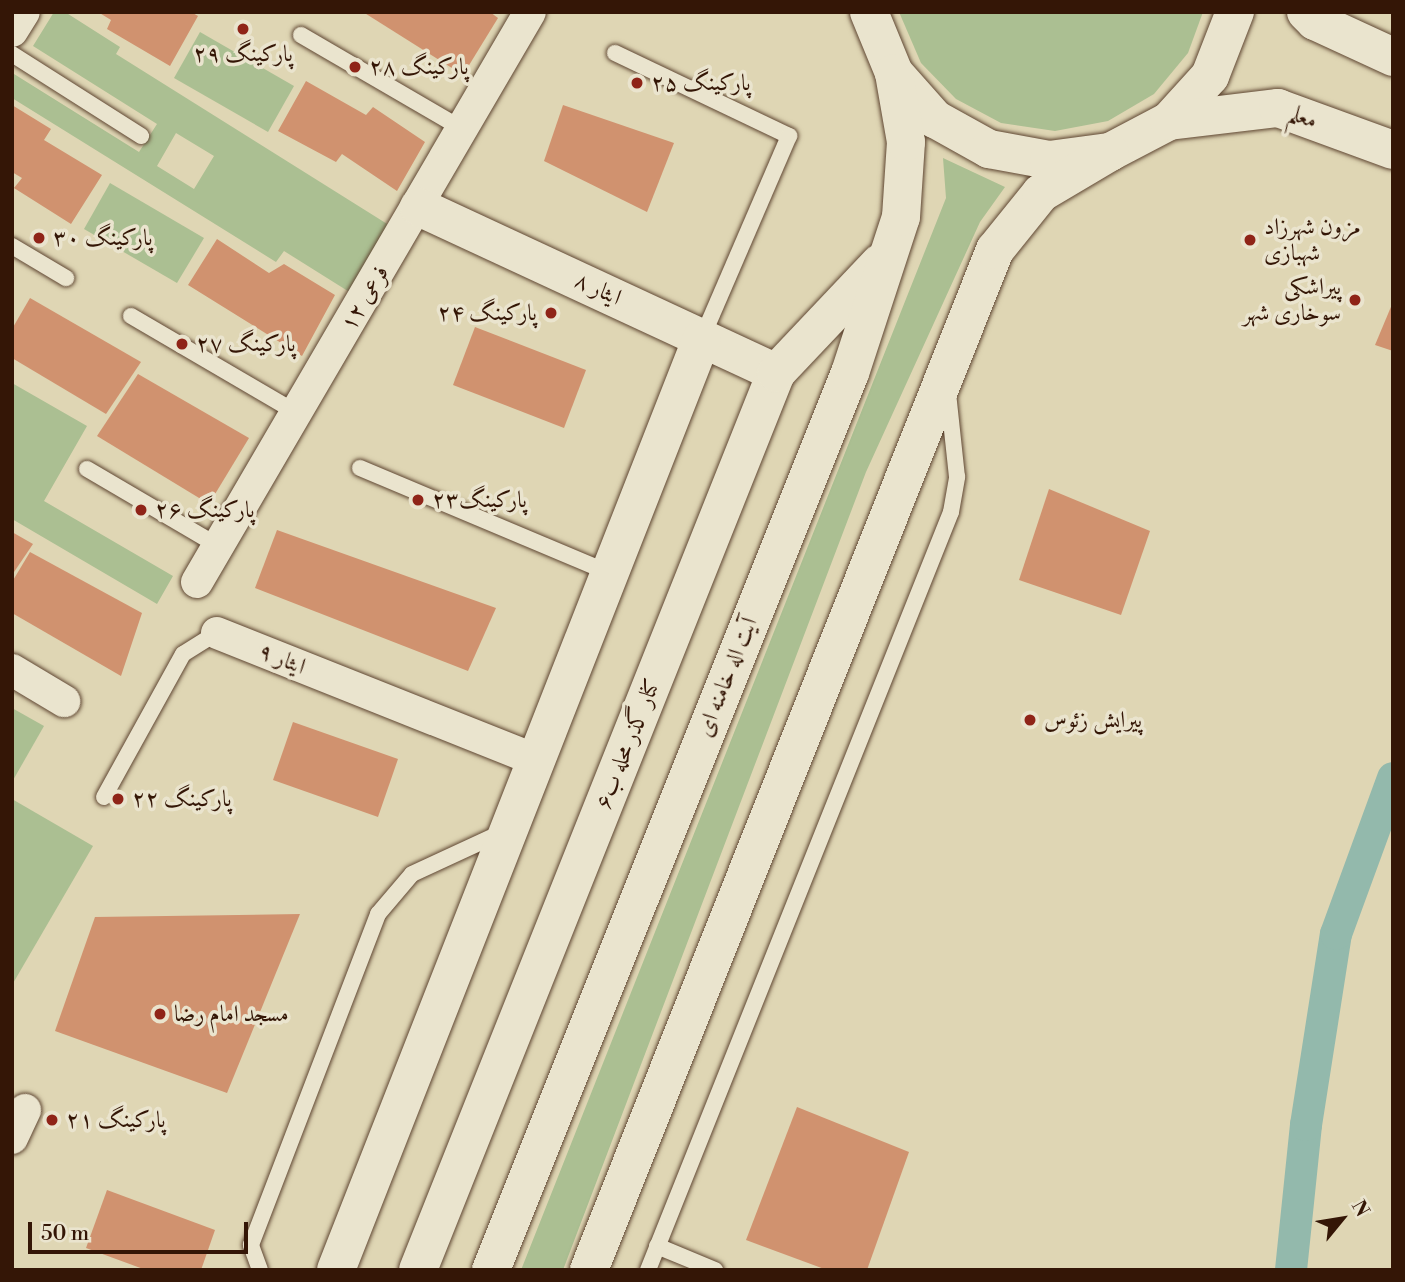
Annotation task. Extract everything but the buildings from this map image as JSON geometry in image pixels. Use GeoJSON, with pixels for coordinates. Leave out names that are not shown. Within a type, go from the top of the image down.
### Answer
{"type":"FeatureCollection","features":[{"type":"Feature","properties":{"kind":"main road"},"geometry":{"type":"LineString","coordinates":[[869,12],[894,73],[935,119],[989,149],[1049,160],[1110,152]]}},
{"type":"Feature","properties":{"kind":"main road"},"geometry":{"type":"LineString","coordinates":[[589,1270],[995,250],[1041,193],[1169,121],[1210,76],[1235,12]]}},
{"type":"Feature","properties":{"kind":"main road"},"geometry":{"type":"LineString","coordinates":[[1307,12],[1315,22],[1393,57]]}},
{"type":"Feature","properties":{"kind":"main road","name":"آیت اله خامنه ای"},"geometry":{"type":"LineString","coordinates":[[491,1270],[850,373],[901,217],[906,142],[894,73]]}},
{"type":"Feature","properties":{"kind":"main road","name":"معلم"},"geometry":{"type":"LineString","coordinates":[[1169,121],[1278,108],[1393,150]]}},
{"type":"Feature","properties":{"kind":"main road","name":"ایثار ۸"},"geometry":{"type":"LineString","coordinates":[[419,207],[776,373]]}},
{"type":"Feature","properties":{"kind":"main road","name":"کنار گذر محله ب۶"},"geometry":{"type":"LineString","coordinates":[[418,1270],[776,373],[890,251]]}},
{"type":"Feature","properties":{"kind":"main road"},"geometry":{"type":"LineString","coordinates":[[336,1270],[702,338]]}},
{"type":"Feature","properties":{"kind":"street"},"geometry":{"type":"LineString","coordinates":[[12,31],[24,12]]}},
{"type":"Feature","properties":{"kind":"street","name":"فرعی ۱۲"},"geometry":{"type":"LineString","coordinates":[[197,582],[464,130],[530,12]]}},
{"type":"Feature","properties":{"kind":"street","name":"ایثار ۹"},"geometry":{"type":"LineString","coordinates":[[217,633],[536,760]]}},
{"type":"Feature","properties":{"kind":"street"},"geometry":{"type":"LineString","coordinates":[[12,670],[64,701]]}},
{"type":"Feature","properties":{"kind":"street"},"geometry":{"type":"LineString","coordinates":[[12,1138],[19,1106]]}},
{"type":"Feature","properties":{"kind":"lane"},"geometry":{"type":"LineString","coordinates":[[301,35],[464,130]]}},
{"type":"Feature","properties":{"kind":"lane"},"geometry":{"type":"LineString","coordinates":[[615,53],[789,136],[702,338]]}},
{"type":"Feature","properties":{"kind":"lane"},"geometry":{"type":"LineString","coordinates":[[12,54],[141,136]]}},
{"type":"Feature","properties":{"kind":"lane"},"geometry":{"type":"LineString","coordinates":[[12,246],[66,278]]}},
{"type":"Feature","properties":{"kind":"lane"},"geometry":{"type":"LineString","coordinates":[[131,316],[297,413]]}},
{"type":"Feature","properties":{"kind":"lane"},"geometry":{"type":"LineString","coordinates":[[648,1270],[951,512],[957,477],[946,369]]}},
{"type":"Feature","properties":{"kind":"lane"},"geometry":{"type":"LineString","coordinates":[[360,468],[610,573]]}},
{"type":"Feature","properties":{"kind":"lane"},"geometry":{"type":"LineString","coordinates":[[87,469],[218,546]]}},
{"type":"Feature","properties":{"kind":"lane","name":"ایثار ۹"},"geometry":{"type":"LineString","coordinates":[[104,797],[183,654],[217,633]]}},
{"type":"Feature","properties":{"kind":"lane"},"geometry":{"type":"LineString","coordinates":[[260,1270],[251,1245],[379,914],[412,874],[509,830]]}},
{"type":"Feature","properties":{"kind":"lane"},"geometry":{"type":"LineString","coordinates":[[657,1247],[715,1270]]}},
{"type":"Feature","properties":{"kind":"green space"},"geometry":{"type":"Polygon","coordinates":[[[54,12],[65,12],[120,47],[116,54],[392,227],[351,293],[284,251],[276,262],[12,98],[14,74],[139,152],[157,124],[33,46],[54,12]],[[176,133],[157,166],[194,189],[214,156],[176,133]]]}},
{"type":"Feature","properties":{"kind":"green space"},"geometry":{"type":"Polygon","coordinates":[[[899,12],[1203,12],[1188,53],[1154,94],[1108,121],[1055,131],[1001,123],[956,99],[921,63],[899,12]]]}},
{"type":"Feature","properties":{"kind":"green space"},"geometry":{"type":"Polygon","coordinates":[[[200,32],[294,86],[268,132],[174,78],[200,32]]]}},
{"type":"Feature","properties":{"kind":"green space"},"geometry":{"type":"Polygon","coordinates":[[[943,158],[1005,187],[980,222],[866,472],[563,1270],[521,1270],[946,198],[943,158]]]}},
{"type":"Feature","properties":{"kind":"green space"},"geometry":{"type":"Polygon","coordinates":[[[110,183],[204,238],[177,283],[84,229],[110,183]]]}},
{"type":"Feature","properties":{"kind":"green space"},"geometry":{"type":"Polygon","coordinates":[[[12,383],[87,426],[44,501],[173,576],[157,604],[12,519],[12,383]]]}},
{"type":"Feature","properties":{"kind":"green space"},"geometry":{"type":"Polygon","coordinates":[[[12,708],[44,726],[12,782],[12,708]]]}},
{"type":"Feature","properties":{"kind":"green space"},"geometry":{"type":"Polygon","coordinates":[[[12,799],[93,846],[12,985],[12,799]]]}},
{"type":"Feature","properties":{"kind":"waterway"},"geometry":{"type":"LineString","coordinates":[[1291,1270],[1306,1125],[1336,934],[1393,778]]}},
{"type":"Feature","properties":{"kind":"place","name":"پارکینگ ۲۹"},"geometry":{"type":"Point","coordinates":[243,29]}},
{"type":"Feature","properties":{"kind":"place","name":"پارکینگ ۲۸"},"geometry":{"type":"Point","coordinates":[355,67]}},
{"type":"Feature","properties":{"kind":"place","name":"پارکینگ ۲۵"},"geometry":{"type":"Point","coordinates":[637,83]}},
{"type":"Feature","properties":{"kind":"place","name":"پارکینگ ۳۰"},"geometry":{"type":"Point","coordinates":[39,238]}},
{"type":"Feature","properties":{"kind":"place","name":"مزون شهرزاد شهبازی"},"geometry":{"type":"Point","coordinates":[1250,240]}},
{"type":"Feature","properties":{"kind":"place","name":"پیراشکی سوخاری شهر"},"geometry":{"type":"Point","coordinates":[1355,300]}},
{"type":"Feature","properties":{"kind":"place","name":"پارکینگ ۲۴"},"geometry":{"type":"Point","coordinates":[551,313]}},
{"type":"Feature","properties":{"kind":"place","name":"پارکینگ ۲۷"},"geometry":{"type":"Point","coordinates":[182,344]}},
{"type":"Feature","properties":{"kind":"place","name":"پارکینگ۲۳"},"geometry":{"type":"Point","coordinates":[418,500]}},
{"type":"Feature","properties":{"kind":"place","name":"پارکینگ ۲۶"},"geometry":{"type":"Point","coordinates":[141,510]}},
{"type":"Feature","properties":{"kind":"place","name":"پیرایش زئوس"},"geometry":{"type":"Point","coordinates":[1030,720]}},
{"type":"Feature","properties":{"kind":"place","name":"پارکینگ ۲۲"},"geometry":{"type":"Point","coordinates":[118,799]}},
{"type":"Feature","properties":{"kind":"place","name":"مسجد امام رضا"},"geometry":{"type":"Point","coordinates":[160,1014]}},
{"type":"Feature","properties":{"kind":"place","name":"پارکینگ ۲۱"},"geometry":{"type":"Point","coordinates":[52,1120]}}]}
